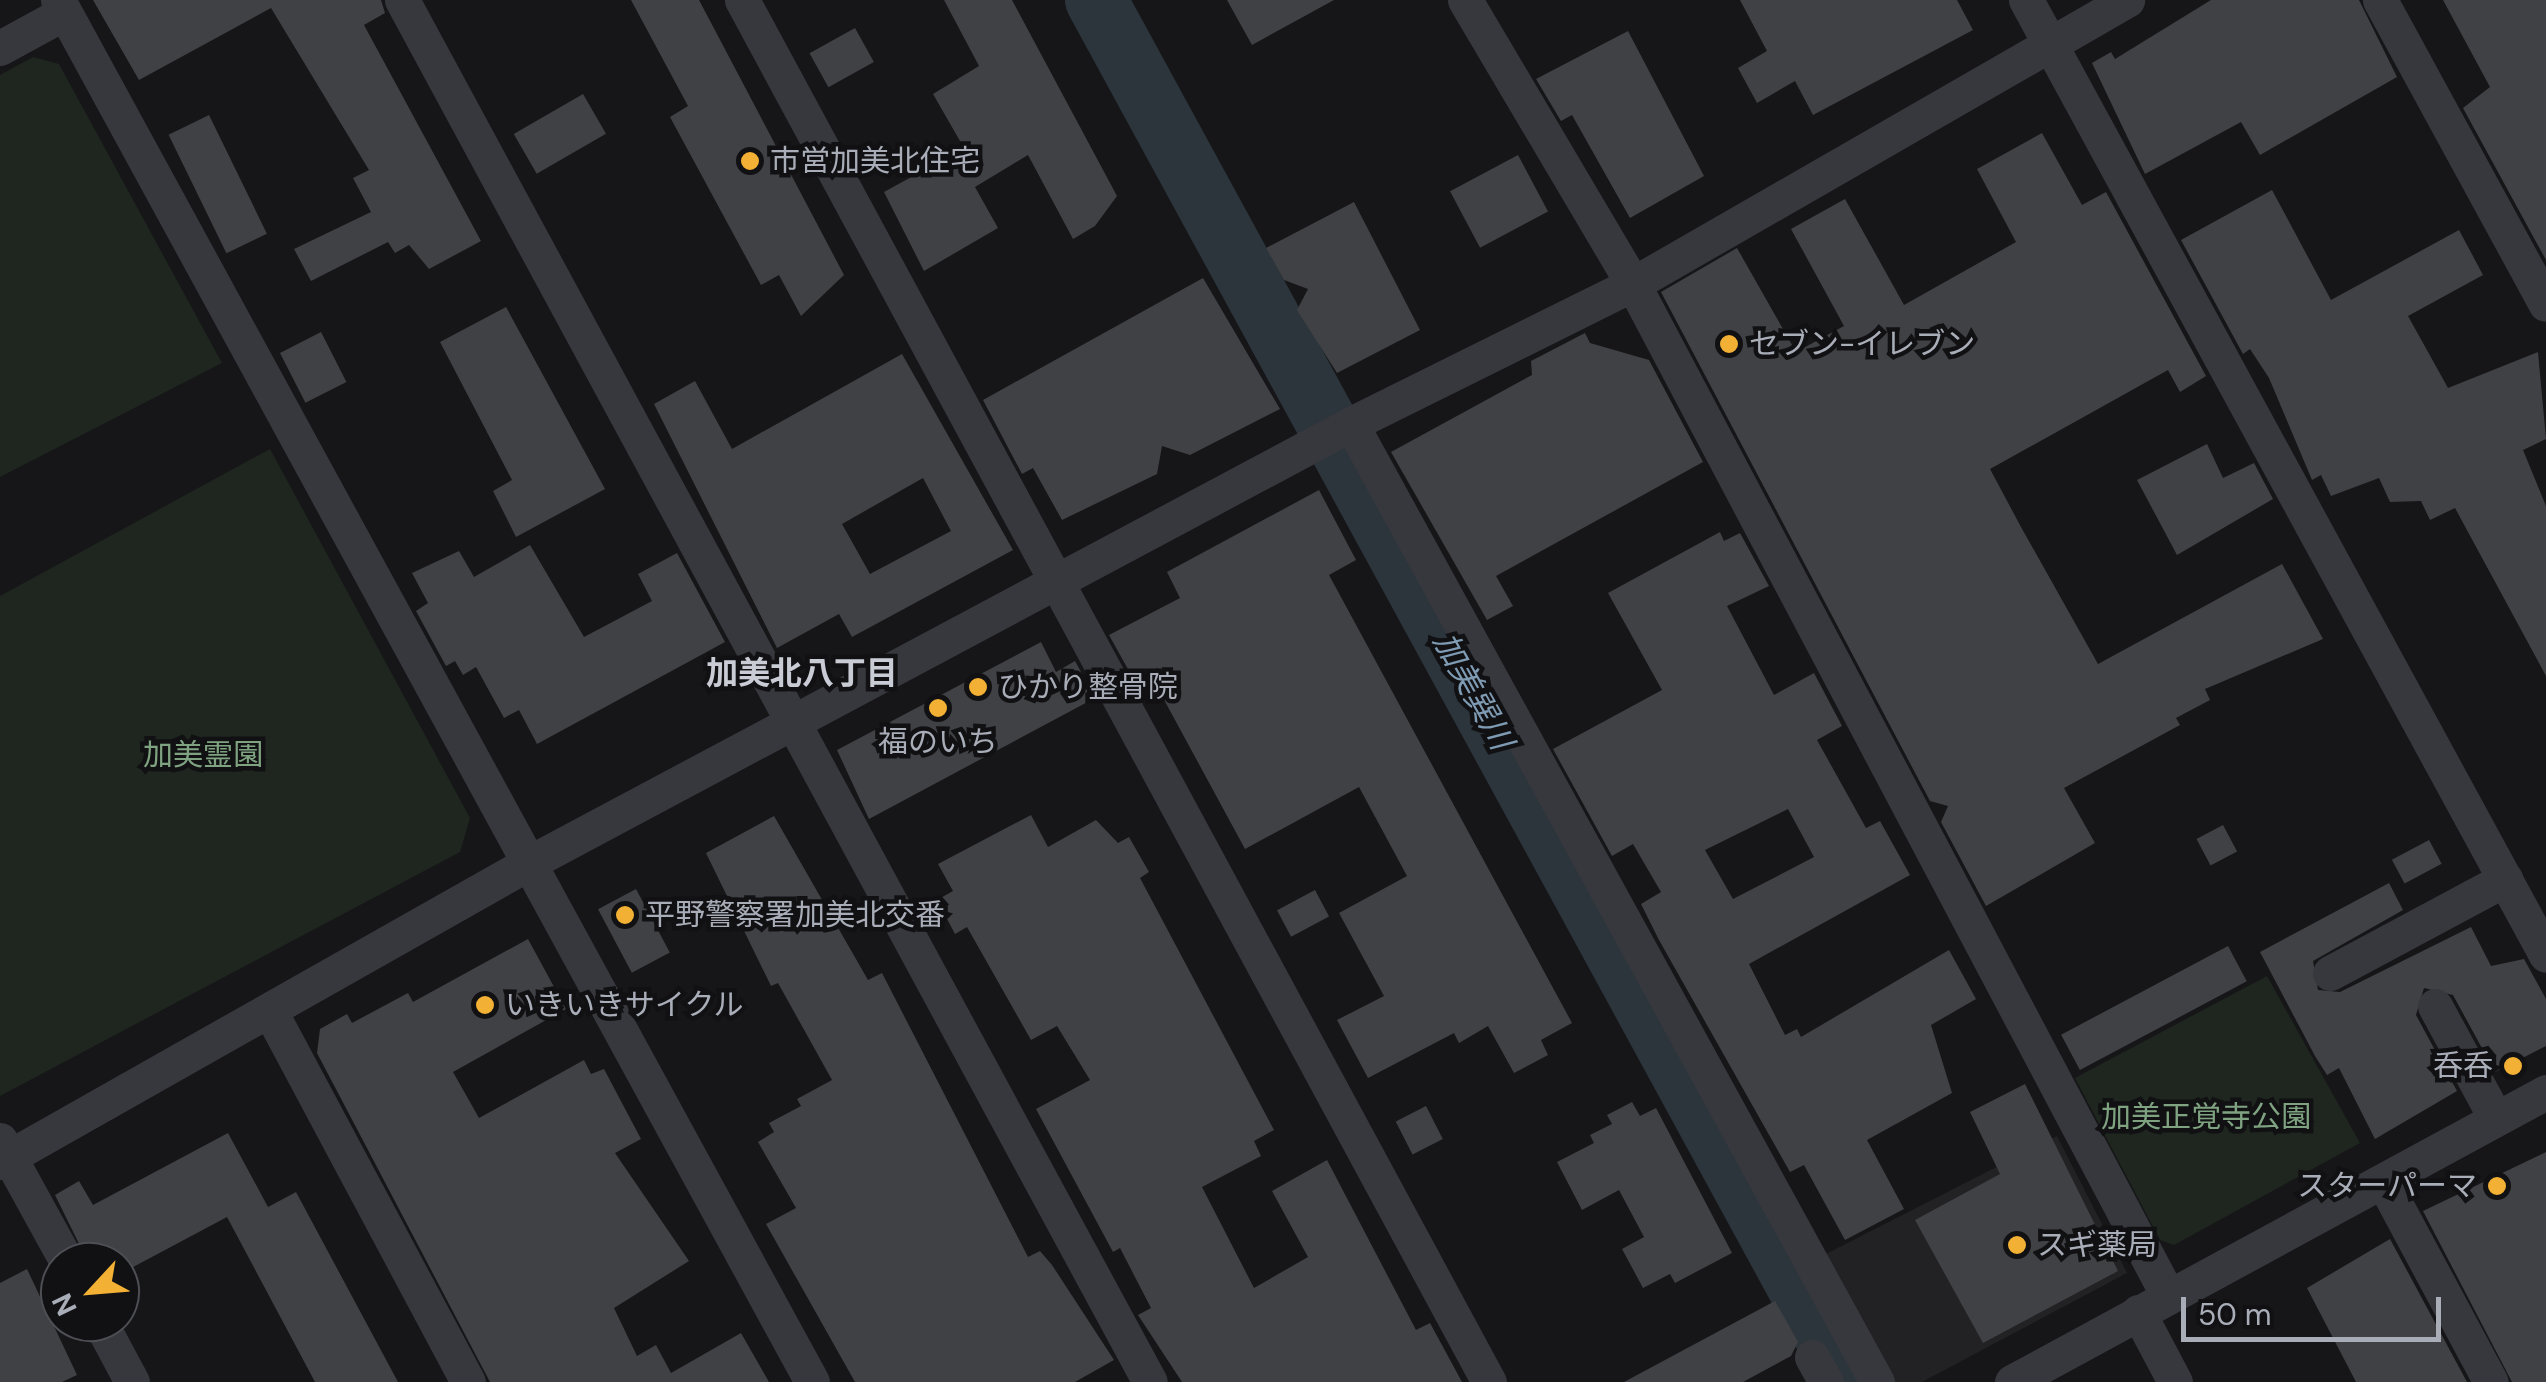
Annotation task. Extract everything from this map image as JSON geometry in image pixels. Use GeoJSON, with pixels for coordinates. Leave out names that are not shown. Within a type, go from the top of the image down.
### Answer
{"type":"FeatureCollection","features":[{"type":"Feature","properties":{"kind":"street"},"geometry":{"type":"LineString","coordinates":[[402,0],[792,728],[1150,1382]]}},
{"type":"Feature","properties":{"kind":"street"},"geometry":{"type":"LineString","coordinates":[[742,0],[1488,1382]]}},
{"type":"Feature","properties":{"kind":"street"},"geometry":{"type":"LineString","coordinates":[[1465,0],[1633,284],[2152,1303],[2175,1382]]}},
{"type":"Feature","properties":{"kind":"street"},"geometry":{"type":"LineString","coordinates":[[2026,0],[2546,955]]}},
{"type":"Feature","properties":{"kind":"street"},"geometry":{"type":"LineString","coordinates":[[55,1242],[3,1153],[270,1012],[527,864],[792,728],[1338,431],[1633,284],[2127,0]]}},
{"type":"Feature","properties":{"kind":"street"},"geometry":{"type":"LineString","coordinates":[[2380,0],[2546,304]]}},
{"type":"Feature","properties":{"kind":"street"},"geometry":{"type":"LineString","coordinates":[[0,48],[61,6],[812,1382]]}},
{"type":"Feature","properties":{"kind":"street"},"geometry":{"type":"LineString","coordinates":[[1338,431],[1877,1382]]}},
{"type":"Feature","properties":{"kind":"street"},"geometry":{"type":"LineString","coordinates":[[2330,973],[2505,879]]}},
{"type":"Feature","properties":{"kind":"street"},"geometry":{"type":"LineString","coordinates":[[2435,1006],[2496,1119]]}},
{"type":"Feature","properties":{"kind":"street"},"geometry":{"type":"LineString","coordinates":[[270,1012],[468,1382]]}},
{"type":"Feature","properties":{"kind":"street"},"geometry":{"type":"LineString","coordinates":[[2012,1382],[2546,1092]]}},
{"type":"Feature","properties":{"kind":"street"},"geometry":{"type":"LineString","coordinates":[[2383,1181],[2491,1382]]}},
{"type":"Feature","properties":{"kind":"street"},"geometry":{"type":"LineString","coordinates":[[111,1342],[132,1382]]}},
{"type":"Feature","properties":{"kind":"shaded area"},"geometry":{"type":"Polygon","coordinates":[[[2057,1136],[2127,1273],[1922,1382],[1892,1382],[1824,1255],[2057,1136]]]}},
{"type":"Feature","properties":{"kind":"green space"},"geometry":{"type":"Polygon","coordinates":[[[33,57],[59,64],[222,363],[0,477],[0,75],[33,57]]]}},
{"type":"Feature","properties":{"kind":"green space","name":"加美霊園"},"geometry":{"type":"Polygon","coordinates":[[[270,449],[470,818],[460,852],[0,1096],[0,596],[270,449]]]}},
{"type":"Feature","properties":{"kind":"green space","name":"加美正覚寺公園"},"geometry":{"type":"Polygon","coordinates":[[[2267,976],[2360,1143],[2174,1245],[2160,1240],[2075,1078],[2267,976]]]}},
{"type":"Feature","properties":{"kind":"building"},"geometry":{"type":"Polygon","coordinates":[[[93,0],[381,0],[385,13],[364,25],[481,241],[429,269],[409,245],[395,253],[388,242],[311,281],[294,249],[371,212],[353,178],[369,170],[271,8],[139,80],[93,0]]]}},
{"type":"Feature","properties":{"kind":"building","name":"市営加美北住宅"},"geometry":{"type":"Polygon","coordinates":[[[631,0],[699,0],[844,275],[801,316],[779,275],[761,285],[670,117],[688,106],[631,0]]]}},
{"type":"Feature","properties":{"kind":"building"},"geometry":{"type":"Polygon","coordinates":[[[944,0],[1012,0],[1117,196],[1095,226],[1073,239],[1028,155],[975,187],[998,228],[924,271],[884,192],[964,148],[933,94],[979,66],[944,0]]]}},
{"type":"Feature","properties":{"kind":"building"},"geometry":{"type":"Polygon","coordinates":[[[1227,0],[1334,0],[1252,45],[1227,0]]]}},
{"type":"Feature","properties":{"kind":"building"},"geometry":{"type":"Polygon","coordinates":[[[1740,0],[1957,0],[1973,30],[1813,115],[1795,81],[1757,103],[1738,68],[1767,51],[1740,0]]]}},
{"type":"Feature","properties":{"kind":"building"},"geometry":{"type":"Polygon","coordinates":[[[2211,0],[2359,0],[2397,77],[2260,155],[2241,122],[2145,174],[2092,63],[2111,52],[2115,59],[2211,0]]]}},
{"type":"Feature","properties":{"kind":"building"},"geometry":{"type":"Polygon","coordinates":[[[2443,0],[2546,0],[2546,260],[2463,108],[2490,87],[2443,0]]]}},
{"type":"Feature","properties":{"kind":"building"},"geometry":{"type":"Polygon","coordinates":[[[855,28],[874,62],[828,87],[810,53],[855,28]]]}},
{"type":"Feature","properties":{"kind":"building"},"geometry":{"type":"Polygon","coordinates":[[[1628,31],[1704,176],[1630,218],[1572,115],[1561,121],[1536,79],[1628,31]]]}},
{"type":"Feature","properties":{"kind":"building"},"geometry":{"type":"Polygon","coordinates":[[[583,94],[606,134],[537,174],[514,134],[583,94]]]}},
{"type":"Feature","properties":{"kind":"building"},"geometry":{"type":"Polygon","coordinates":[[[209,115],[267,234],[226,253],[169,135],[209,115]]]}},
{"type":"Feature","properties":{"kind":"building"},"geometry":{"type":"Polygon","coordinates":[[[2042,133],[2082,205],[2106,192],[2206,376],[2180,392],[2168,370],[1990,469],[2021,527],[2098,664],[2282,564],[2323,639],[2205,689],[2210,700],[2176,718],[2180,725],[2064,788],[2095,843],[1986,906],[1941,822],[1948,806],[1930,801],[1661,292],[1737,248],[1796,352],[1844,326],[1791,229],[1845,199],[1904,305],[2016,242],[1977,169],[2042,133]]]}},
{"type":"Feature","properties":{"kind":"building"},"geometry":{"type":"Polygon","coordinates":[[[1518,155],[1548,212],[1480,248],[1450,191],[1518,155]]]}},
{"type":"Feature","properties":{"kind":"building"},"geometry":{"type":"Polygon","coordinates":[[[2272,190],[2331,300],[2459,230],[2483,275],[2408,316],[2448,388],[2538,352],[2546,439],[2523,450],[2546,506],[2546,676],[2455,508],[2430,520],[2421,501],[2390,502],[2379,478],[2331,496],[2321,475],[2312,480],[2269,378],[2250,349],[2243,354],[2181,240],[2272,190]]]}},
{"type":"Feature","properties":{"kind":"building"},"geometry":{"type":"Polygon","coordinates":[[[1354,202],[1420,330],[1337,373],[1297,310],[1308,289],[1284,280],[1266,248],[1354,202]]]}},
{"type":"Feature","properties":{"kind":"building"},"geometry":{"type":"Polygon","coordinates":[[[1203,278],[1280,409],[1190,455],[1162,446],[1157,474],[1062,520],[1033,468],[1022,474],[983,400],[1203,278]]]}},
{"type":"Feature","properties":{"kind":"building"},"geometry":{"type":"Polygon","coordinates":[[[506,307],[605,489],[516,537],[493,491],[512,480],[440,342],[506,307]]]}},
{"type":"Feature","properties":{"kind":"building"},"geometry":{"type":"Polygon","coordinates":[[[321,332],[346,382],[305,403],[280,353],[321,332]]]}},
{"type":"Feature","properties":{"kind":"building"},"geometry":{"type":"Polygon","coordinates":[[[1585,333],[1590,343],[1649,360],[1703,462],[1496,576],[1513,606],[1487,620],[1391,452],[1532,375],[1531,361],[1585,333]]]}},
{"type":"Feature","properties":{"kind":"building"},"geometry":{"type":"Polygon","coordinates":[[[902,354],[1013,550],[852,637],[839,614],[777,648],[654,404],[695,381],[732,449],[902,354]],[[923,478],[842,524],[870,574],[951,531],[923,478]]]}},
{"type":"Feature","properties":{"kind":"building"},"geometry":{"type":"Polygon","coordinates":[[[2207,444],[2223,478],[2254,463],[2273,499],[2177,555],[2137,480],[2207,444]]]}},
{"type":"Feature","properties":{"kind":"building"},"geometry":{"type":"Polygon","coordinates":[[[1319,490],[1356,560],[1329,575],[1572,1023],[1541,1040],[1548,1055],[1514,1073],[1488,1026],[1459,1043],[1454,1033],[1368,1078],[1337,1020],[1384,996],[1339,913],[1407,876],[1359,787],[1245,849],[1149,672],[1134,680],[1109,635],[1180,598],[1167,572],[1319,490]]]}},
{"type":"Feature","properties":{"kind":"building"},"geometry":{"type":"Polygon","coordinates":[[[1720,532],[1724,541],[1740,533],[1769,586],[1727,606],[1774,695],[1814,673],[1842,726],[1817,740],[1866,828],[1880,821],[1910,875],[1749,964],[1785,1035],[1797,1029],[1801,1037],[1949,950],[1976,999],[1931,1025],[1952,1093],[1867,1140],[1904,1209],[1845,1240],[1804,1165],[1790,1172],[1659,940],[1641,904],[1661,892],[1633,844],[1612,856],[1553,749],[1662,690],[1608,593],[1720,532]],[[1788,809],[1705,850],[1733,899],[1814,857],[1788,809]]]}},
{"type":"Feature","properties":{"kind":"building"},"geometry":{"type":"Polygon","coordinates":[[[530,545],[584,637],[652,601],[638,574],[677,553],[725,642],[537,744],[519,710],[504,718],[476,667],[463,675],[455,661],[446,666],[416,611],[428,603],[412,573],[459,551],[474,577],[530,545]]]}},
{"type":"Feature","properties":{"kind":"building"},"geometry":{"type":"Polygon","coordinates":[[[1041,642],[1056,672],[1075,661],[1095,698],[869,819],[837,750],[1041,642]]]}},
{"type":"Feature","properties":{"kind":"building"},"geometry":{"type":"Polygon","coordinates":[[[1031,815],[1048,847],[1096,820],[1118,843],[1129,837],[1149,872],[1140,878],[1274,1130],[1254,1141],[1261,1156],[1202,1187],[1254,1288],[1308,1257],[1272,1191],[1327,1160],[1416,1330],[1430,1323],[1462,1382],[1182,1382],[1138,1315],[1151,1308],[1120,1248],[1113,1252],[1036,1109],[1090,1080],[1057,1026],[1031,1040],[967,927],[955,934],[937,900],[953,891],[938,864],[1031,815]]]}},
{"type":"Feature","properties":{"kind":"building"},"geometry":{"type":"Polygon","coordinates":[[[774,816],[868,980],[882,973],[1028,1257],[1040,1251],[1052,1265],[1114,1360],[1075,1382],[855,1382],[766,1224],[796,1208],[758,1142],[774,1132],[769,1123],[801,1106],[797,1099],[832,1080],[778,983],[771,986],[706,853],[774,816]]]}},
{"type":"Feature","properties":{"kind":"building"},"geometry":{"type":"Polygon","coordinates":[[[2223,825],[2237,851],[2211,866],[2197,839],[2223,825]]]}},
{"type":"Feature","properties":{"kind":"building"},"geometry":{"type":"Polygon","coordinates":[[[2429,840],[2442,864],[2405,884],[2392,860],[2429,840]]]}},
{"type":"Feature","properties":{"kind":"building"},"geometry":{"type":"Polygon","coordinates":[[[2389,883],[2403,910],[2313,961],[2318,990],[2340,992],[2471,927],[2491,966],[2524,959],[2546,999],[2546,1046],[2495,1072],[2453,995],[2424,988],[2416,1015],[2457,1091],[2375,1139],[2339,1068],[2327,1075],[2315,1056],[2260,952],[2389,883]]]}},
{"type":"Feature","properties":{"kind":"building"},"geometry":{"type":"Polygon","coordinates":[[[636,889],[670,953],[632,973],[598,909],[636,889]]]}},
{"type":"Feature","properties":{"kind":"building"},"geometry":{"type":"Polygon","coordinates":[[[1315,890],[1329,916],[1291,937],[1277,910],[1315,890]]]}},
{"type":"Feature","properties":{"kind":"building"},"geometry":{"type":"Polygon","coordinates":[[[528,939],[566,1009],[453,1072],[479,1118],[584,1060],[591,1074],[604,1069],[641,1139],[615,1153],[689,1261],[614,1308],[637,1356],[656,1345],[671,1373],[741,1333],[769,1382],[490,1382],[317,1053],[320,1029],[347,1014],[352,1023],[408,993],[413,1002],[528,939]]]}},
{"type":"Feature","properties":{"kind":"building"},"geometry":{"type":"Polygon","coordinates":[[[2228,946],[2247,981],[2080,1070],[2061,1035],[2228,946]]]}},
{"type":"Feature","properties":{"kind":"building","name":"スギ薬局"},"geometry":{"type":"Polygon","coordinates":[[[2025,1084],[2118,1271],[1983,1343],[1915,1220],[2000,1174],[1970,1112],[2025,1084]]]}},
{"type":"Feature","properties":{"kind":"building"},"geometry":{"type":"Polygon","coordinates":[[[1632,1102],[1640,1116],[1656,1108],[1732,1253],[1675,1283],[1670,1274],[1643,1288],[1622,1249],[1644,1237],[1619,1190],[1582,1210],[1557,1162],[1594,1143],[1590,1135],[1612,1124],[1607,1115],[1632,1102]]]}},
{"type":"Feature","properties":{"kind":"building"},"geometry":{"type":"Polygon","coordinates":[[[1426,1106],[1443,1139],[1413,1154],[1396,1121],[1426,1106]]]}},
{"type":"Feature","properties":{"kind":"building"},"geometry":{"type":"Polygon","coordinates":[[[228,1133],[268,1207],[296,1192],[398,1382],[315,1382],[227,1217],[140,1263],[140,1242],[78,1242],[55,1195],[79,1181],[93,1205],[228,1133]]]}},
{"type":"Feature","properties":{"kind":"building"},"geometry":{"type":"Polygon","coordinates":[[[2546,1152],[2546,1382],[2512,1382],[2423,1211],[2546,1152]]]}},
{"type":"Feature","properties":{"kind":"building"},"geometry":{"type":"Polygon","coordinates":[[[2390,1239],[2467,1382],[2356,1382],[2307,1288],[2390,1239]]]}},
{"type":"Feature","properties":{"kind":"building"},"geometry":{"type":"Polygon","coordinates":[[[27,1269],[40,1297],[40,1342],[61,1342],[77,1375],[62,1382],[0,1382],[0,1283],[27,1269]]]}},
{"type":"Feature","properties":{"kind":"building"},"geometry":{"type":"Polygon","coordinates":[[[1775,1301],[1798,1342],[1791,1356],[1743,1382],[1624,1382],[1775,1301]]]}},
{"type":"Feature","properties":{"kind":"waterway","name":"加美巽川"},"geometry":{"type":"LineString","coordinates":[[1096,0],[1850,1382]]}},
{"type":"Feature","properties":{"kind":"place","name":"市営加美北住宅"},"geometry":{"type":"Point","coordinates":[750,161]}},
{"type":"Feature","properties":{"kind":"place","name":"セブン-イレブン"},"geometry":{"type":"Point","coordinates":[1729,344]}},
{"type":"Feature","properties":{"kind":"place","name":"ひかり整骨院"},"geometry":{"type":"Point","coordinates":[978,687]}},
{"type":"Feature","properties":{"kind":"place","name":"福のいち"},"geometry":{"type":"Point","coordinates":[938,708]}},
{"type":"Feature","properties":{"kind":"place","name":"平野警察署加美北交番"},"geometry":{"type":"Point","coordinates":[625,915]}},
{"type":"Feature","properties":{"kind":"place","name":"いきいきサイクル"},"geometry":{"type":"Point","coordinates":[485,1005]}},
{"type":"Feature","properties":{"kind":"place","name":"呑呑"},"geometry":{"type":"Point","coordinates":[2513,1066]}},
{"type":"Feature","properties":{"kind":"place","name":"スターパーマ"},"geometry":{"type":"Point","coordinates":[2497,1186]}},
{"type":"Feature","properties":{"kind":"place","name":"スギ薬局"},"geometry":{"type":"Point","coordinates":[2017,1245]}},
{"type":"Feature","properties":{"kind":"district","name":"加美北八丁目"},"geometry":{"type":"Point","coordinates":[802,673]}}]}
